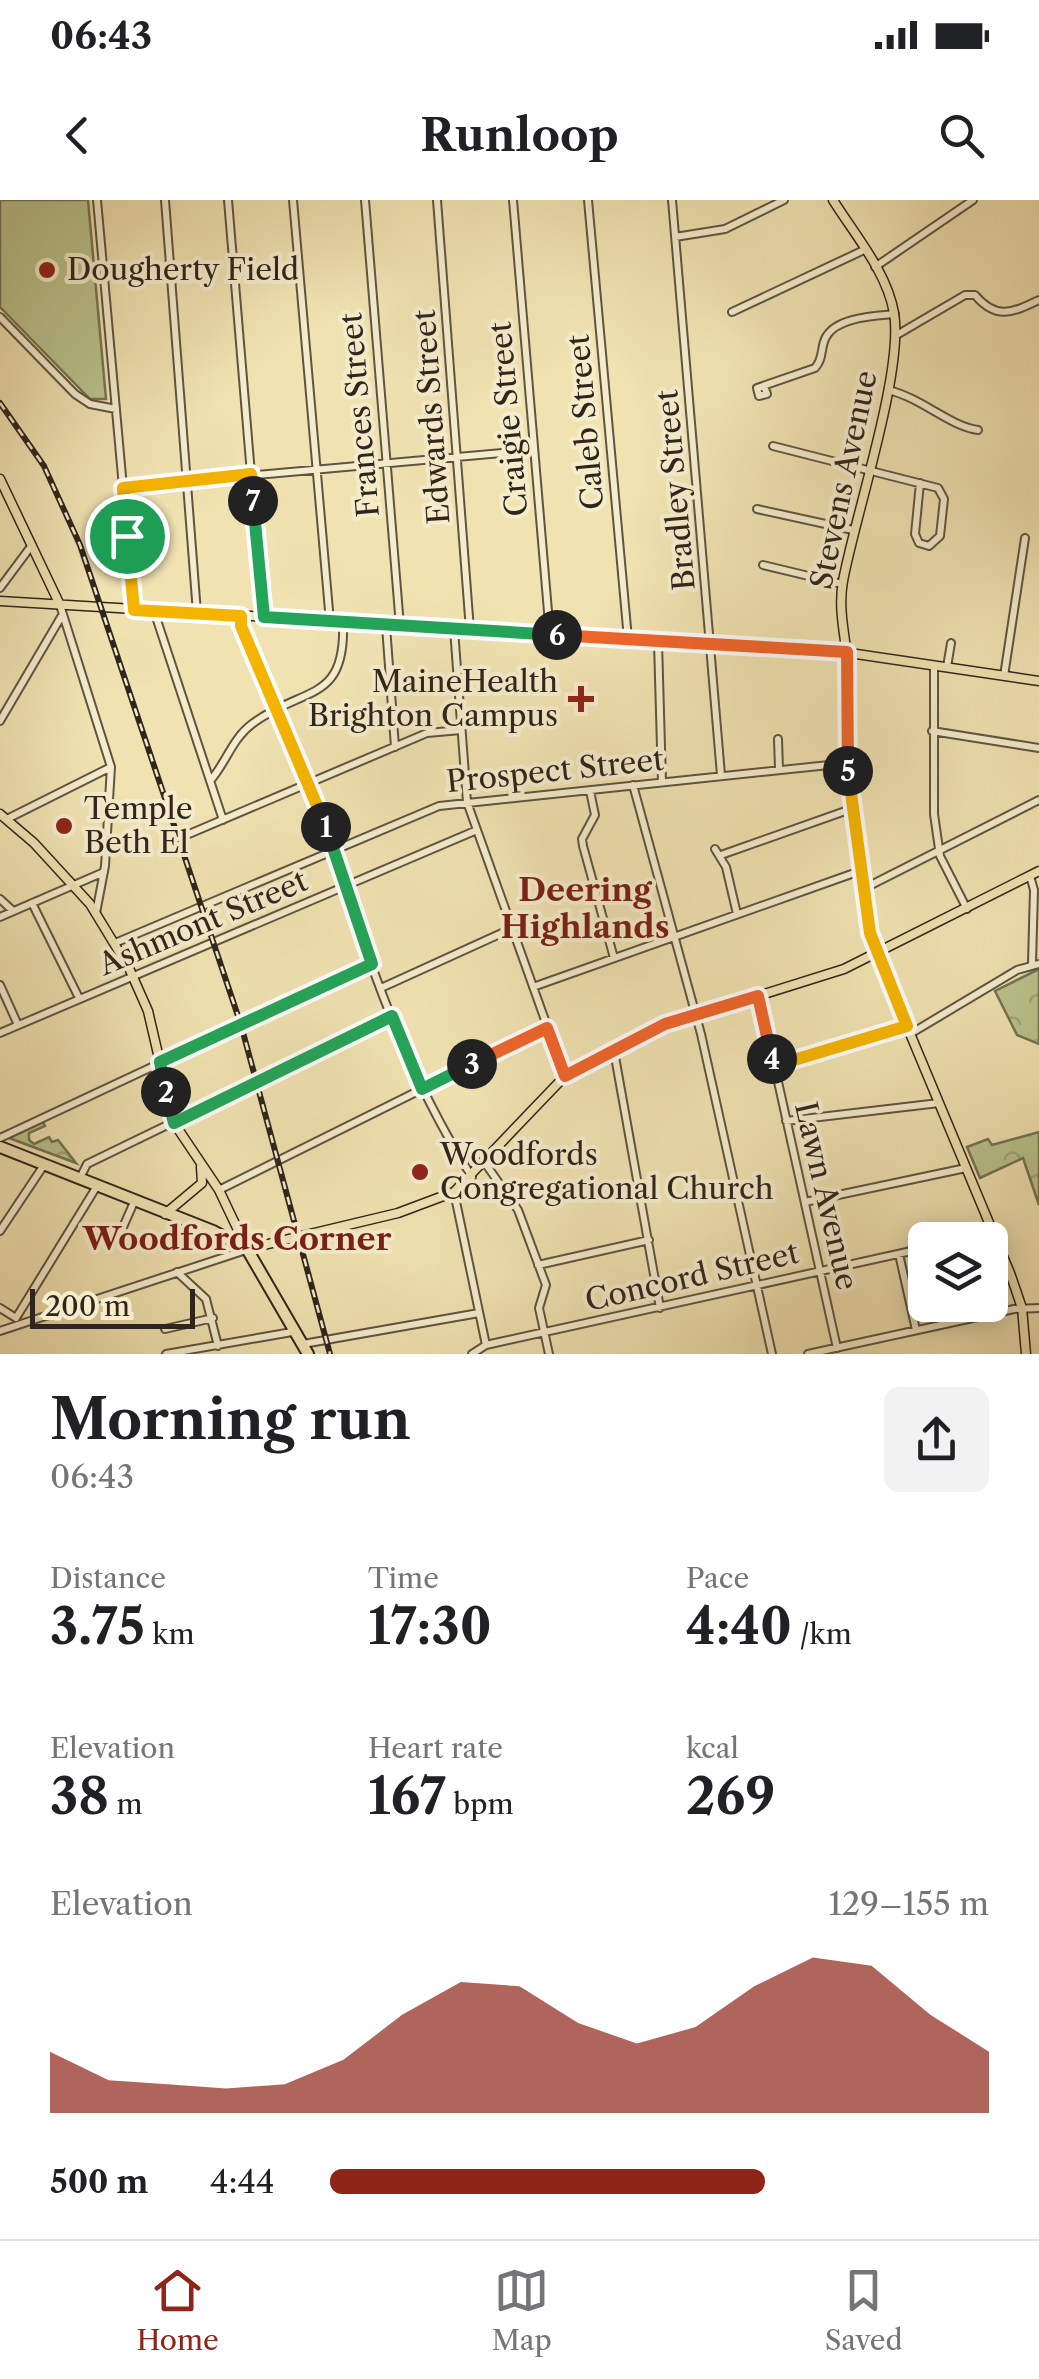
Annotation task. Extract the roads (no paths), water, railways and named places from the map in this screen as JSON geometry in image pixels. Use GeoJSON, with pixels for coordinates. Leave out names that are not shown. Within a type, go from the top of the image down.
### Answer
{"type":"FeatureCollection","features":[{"type":"Feature","properties":{"kind":"highway"},"geometry":{"type":"LineString","coordinates":[[0,1147],[214,1231],[247,1249],[303,1351]]}},
{"type":"Feature","properties":{"kind":"main road","name":"Stevens Avenue"},"geometry":{"type":"LineString","coordinates":[[834,200],[875,267],[895,314],[887,389],[840,602],[847,652],[851,808],[860,871],[877,954],[988,1222]]}},
{"type":"Feature","properties":{"kind":"main road"},"geometry":{"type":"LineString","coordinates":[[0,478],[60,605]]}},
{"type":"Feature","properties":{"kind":"main road"},"geometry":{"type":"LineString","coordinates":[[0,601],[847,652],[1039,681]]}},
{"type":"Feature","properties":{"kind":"main road"},"geometry":{"type":"LineString","coordinates":[[3,816],[74,885],[115,943],[148,1011],[174,1123],[217,1188],[247,1249],[384,1216],[454,1192],[472,1178],[565,1076],[696,1014],[877,954],[1034,874]]}},
{"type":"Feature","properties":{"kind":"main road"},"geometry":{"type":"LineString","coordinates":[[165,1214],[202,1183],[200,1163]]}},
{"type":"Feature","properties":{"kind":"main road","name":"Stevens Avenue"},"geometry":{"type":"LineString","coordinates":[[1008,1272],[1022,1308],[1026,1354]]}},
{"type":"Feature","properties":{"kind":"street"},"geometry":{"type":"LineString","coordinates":[[97,200],[134,610]]}},
{"type":"Feature","properties":{"kind":"street"},"geometry":{"type":"LineString","coordinates":[[165,200],[198,613]]}},
{"type":"Feature","properties":{"kind":"street"},"geometry":{"type":"LineString","coordinates":[[228,200],[264,617]]}},
{"type":"Feature","properties":{"kind":"street"},"geometry":{"type":"LineString","coordinates":[[294,200],[330,622]]}},
{"type":"Feature","properties":{"kind":"street","name":"Frances Street"},"geometry":{"type":"LineString","coordinates":[[365,200],[400,626]]}},
{"type":"Feature","properties":{"kind":"street","name":"Edwards Street"},"geometry":{"type":"LineString","coordinates":[[437,200],[470,630]]}},
{"type":"Feature","properties":{"kind":"street","name":"Craigie Street"},"geometry":{"type":"LineString","coordinates":[[512,200],[550,635]]}},
{"type":"Feature","properties":{"kind":"street","name":"Caleb Street"},"geometry":{"type":"LineString","coordinates":[[588,200],[628,639]]}},
{"type":"Feature","properties":{"kind":"street","name":"Bradley Street"},"geometry":{"type":"LineString","coordinates":[[672,200],[713,645],[721,776]]}},
{"type":"Feature","properties":{"kind":"street"},"geometry":{"type":"LineString","coordinates":[[675,236],[725,229],[784,200]]}},
{"type":"Feature","properties":{"kind":"street"},"geometry":{"type":"LineString","coordinates":[[952,212],[958,200]]}},
{"type":"Feature","properties":{"kind":"street"},"geometry":{"type":"LineString","coordinates":[[875,267],[974,200]]}},
{"type":"Feature","properties":{"kind":"street"},"geometry":{"type":"LineString","coordinates":[[732,312],[864,250]]}},
{"type":"Feature","properties":{"kind":"street"},"geometry":{"type":"LineString","coordinates":[[895,336],[965,296],[975,295],[988,311],[999,314],[1039,300]]}},
{"type":"Feature","properties":{"kind":"street"},"geometry":{"type":"LineString","coordinates":[[764,386],[815,368],[825,339],[836,328],[865,316],[895,314]]}},
{"type":"Feature","properties":{"kind":"street"},"geometry":{"type":"LineString","coordinates":[[0,318],[84,401],[116,409]]}},
{"type":"Feature","properties":{"kind":"street"},"geometry":{"type":"LineString","coordinates":[[887,389],[921,400],[948,418],[978,430]]}},
{"type":"Feature","properties":{"kind":"street"},"geometry":{"type":"LineString","coordinates":[[774,446],[936,487],[944,497],[939,538],[930,546],[915,536],[920,483]]}},
{"type":"Feature","properties":{"kind":"street"},"geometry":{"type":"LineString","coordinates":[[123,488],[534,450]]}},
{"type":"Feature","properties":{"kind":"street"},"geometry":{"type":"LineString","coordinates":[[757,509],[853,530]]}},
{"type":"Feature","properties":{"kind":"street"},"geometry":{"type":"LineString","coordinates":[[1004,676],[1024,538]]}},
{"type":"Feature","properties":{"kind":"street"},"geometry":{"type":"LineString","coordinates":[[0,588],[33,544]]}},
{"type":"Feature","properties":{"kind":"street"},"geometry":{"type":"LineString","coordinates":[[764,564],[842,584]]}},
{"type":"Feature","properties":{"kind":"street"},"geometry":{"type":"LineString","coordinates":[[60,605],[111,766],[104,872],[96,913]]}},
{"type":"Feature","properties":{"kind":"street"},"geometry":{"type":"LineString","coordinates":[[154,611],[223,820]]}},
{"type":"Feature","properties":{"kind":"street"},"geometry":{"type":"LineString","coordinates":[[0,722],[61,616]]}},
{"type":"Feature","properties":{"kind":"street"},"geometry":{"type":"LineString","coordinates":[[241,616],[310,784],[344,888],[422,1089],[472,1178]]}},
{"type":"Feature","properties":{"kind":"street"},"geometry":{"type":"LineString","coordinates":[[210,781],[243,732],[332,681],[342,662],[343,623]]}},
{"type":"Feature","properties":{"kind":"street"},"geometry":{"type":"LineString","coordinates":[[386,626],[394,748]]}},
{"type":"Feature","properties":{"kind":"street"},"geometry":{"type":"LineString","coordinates":[[454,629],[467,802],[565,1076]]}},
{"type":"Feature","properties":{"kind":"street"},"geometry":{"type":"LineString","coordinates":[[658,642],[662,782]]}},
{"type":"Feature","properties":{"kind":"street"},"geometry":{"type":"LineString","coordinates":[[947,668],[950,644]]}},
{"type":"Feature","properties":{"kind":"street"},"geometry":{"type":"LineString","coordinates":[[934,666],[930,772],[939,852],[966,908]]}},
{"type":"Feature","properties":{"kind":"street"},"geometry":{"type":"LineString","coordinates":[[189,834],[427,733],[460,730]]}},
{"type":"Feature","properties":{"kind":"street"},"geometry":{"type":"LineString","coordinates":[[931,731],[1039,748]]}},
{"type":"Feature","properties":{"kind":"street"},"geometry":{"type":"LineString","coordinates":[[778,739],[779,768]]}},
{"type":"Feature","properties":{"kind":"street","name":"Prospect Street"},"geometry":{"type":"LineString","coordinates":[[115,943],[432,808],[848,763]]}},
{"type":"Feature","properties":{"kind":"street"},"geometry":{"type":"LineString","coordinates":[[3,816],[111,766]]}},
{"type":"Feature","properties":{"kind":"street"},"geometry":{"type":"LineString","coordinates":[[633,784],[696,1014],[772,1354]]}},
{"type":"Feature","properties":{"kind":"street"},"geometry":{"type":"LineString","coordinates":[[590,791],[595,815],[582,838],[583,846],[614,958]]}},
{"type":"Feature","properties":{"kind":"street"},"geometry":{"type":"LineString","coordinates":[[863,889],[1039,800]]}},
{"type":"Feature","properties":{"kind":"street"},"geometry":{"type":"LineString","coordinates":[[737,914],[718,852],[851,808]]}},
{"type":"Feature","properties":{"kind":"street","name":"Ashmont Street"},"geometry":{"type":"LineString","coordinates":[[0,1033],[477,830]]}},
{"type":"Feature","properties":{"kind":"street"},"geometry":{"type":"LineString","coordinates":[[533,987],[860,871]]}},
{"type":"Feature","properties":{"kind":"street"},"geometry":{"type":"LineString","coordinates":[[0,916],[104,872]]}},
{"type":"Feature","properties":{"kind":"street"},"geometry":{"type":"LineString","coordinates":[[774,1066],[908,1030],[1035,963],[1034,874]]}},
{"type":"Feature","properties":{"kind":"street"},"geometry":{"type":"LineString","coordinates":[[0,899],[14,911]]}},
{"type":"Feature","properties":{"kind":"street"},"geometry":{"type":"LineString","coordinates":[[32,903],[80,998]]}},
{"type":"Feature","properties":{"kind":"street"},"geometry":{"type":"LineString","coordinates":[[381,988],[513,928]]}},
{"type":"Feature","properties":{"kind":"street"},"geometry":{"type":"LineString","coordinates":[[0,1138],[372,964]]}},
{"type":"Feature","properties":{"kind":"street"},"geometry":{"type":"LineString","coordinates":[[0,985],[18,1025]]}},
{"type":"Feature","properties":{"kind":"street","name":"Lawn Avenue"},"geometry":{"type":"LineString","coordinates":[[758,996],[837,1348]]}},
{"type":"Feature","properties":{"kind":"street"},"geometry":{"type":"LineString","coordinates":[[80,1179],[88,1164],[392,1016]]}},
{"type":"Feature","properties":{"kind":"street"},"geometry":{"type":"LineString","coordinates":[[202,1183],[217,1188],[547,1028]]}},
{"type":"Feature","properties":{"kind":"street"},"geometry":{"type":"LineString","coordinates":[[614,1051],[660,1308]]}},
{"type":"Feature","properties":{"kind":"street"},"geometry":{"type":"LineString","coordinates":[[786,1121],[939,1102]]}},
{"type":"Feature","properties":{"kind":"street"},"geometry":{"type":"LineString","coordinates":[[486,1163],[510,1196],[548,1290],[539,1308],[549,1354]]}},
{"type":"Feature","properties":{"kind":"street"},"geometry":{"type":"LineString","coordinates":[[0,1231],[44,1165]]}},
{"type":"Feature","properties":{"kind":"street"},"geometry":{"type":"LineString","coordinates":[[805,1202],[966,1168]]}},
{"type":"Feature","properties":{"kind":"street"},"geometry":{"type":"LineString","coordinates":[[18,1321],[97,1186]]}},
{"type":"Feature","properties":{"kind":"street"},"geometry":{"type":"LineString","coordinates":[[454,1192],[486,1345]]}},
{"type":"Feature","properties":{"kind":"street"},"geometry":{"type":"LineString","coordinates":[[110,1246],[120,1234],[134,1202]]}},
{"type":"Feature","properties":{"kind":"street"},"geometry":{"type":"LineString","coordinates":[[538,1265],[649,1240]]}},
{"type":"Feature","properties":{"kind":"street"},"geometry":{"type":"LineString","coordinates":[[0,1330],[247,1249]]}},
{"type":"Feature","properties":{"kind":"street","name":"Concord Street"},"geometry":{"type":"LineString","coordinates":[[472,1354],[486,1345],[908,1252]]}},
{"type":"Feature","properties":{"kind":"street"},"geometry":{"type":"LineString","coordinates":[[899,1254],[916,1330]]}},
{"type":"Feature","properties":{"kind":"street"},"geometry":{"type":"LineString","coordinates":[[176,1271],[202,1293],[214,1318],[218,1346]]}},
{"type":"Feature","properties":{"kind":"street"},"geometry":{"type":"LineString","coordinates":[[0,1308],[18,1321]]}},
{"type":"Feature","properties":{"kind":"street"},"geometry":{"type":"LineString","coordinates":[[808,1354],[1022,1308],[1039,1308]]}},
{"type":"Feature","properties":{"kind":"street"},"geometry":{"type":"LineString","coordinates":[[303,1351],[313,1339],[479,1313]]}},
{"type":"Feature","properties":{"kind":"street"},"geometry":{"type":"LineString","coordinates":[[166,1330],[214,1318]]}},
{"type":"Feature","properties":{"kind":"street"},"geometry":{"type":"LineString","coordinates":[[166,1354],[292,1332]]}},
{"type":"Feature","properties":{"kind":"railway"},"geometry":{"type":"LineString","coordinates":[[0,403],[44,466],[80,545],[241,1025],[330,1354]]}},
{"type":"Feature","properties":{"kind":"place","name":"Dougherty Field"},"geometry":{"type":"Point","coordinates":[47,270]}},
{"type":"Feature","properties":{"kind":"place","name":"MaineHealth Brighton Campus"},"geometry":{"type":"Point","coordinates":[581,699]}},
{"type":"Feature","properties":{"kind":"place","name":"Temple Beth El"},"geometry":{"type":"Point","coordinates":[64,826]}},
{"type":"Feature","properties":{"kind":"place","name":"Woodfords Congregational Church"},"geometry":{"type":"Point","coordinates":[420,1172]}},
{"type":"Feature","properties":{"kind":"district","name":"Deering Highlands"},"geometry":{"type":"Point","coordinates":[585,908]}},
{"type":"Feature","properties":{"kind":"district","name":"Woodfords Corner"},"geometry":{"type":"Point","coordinates":[237,1239]}}]}
